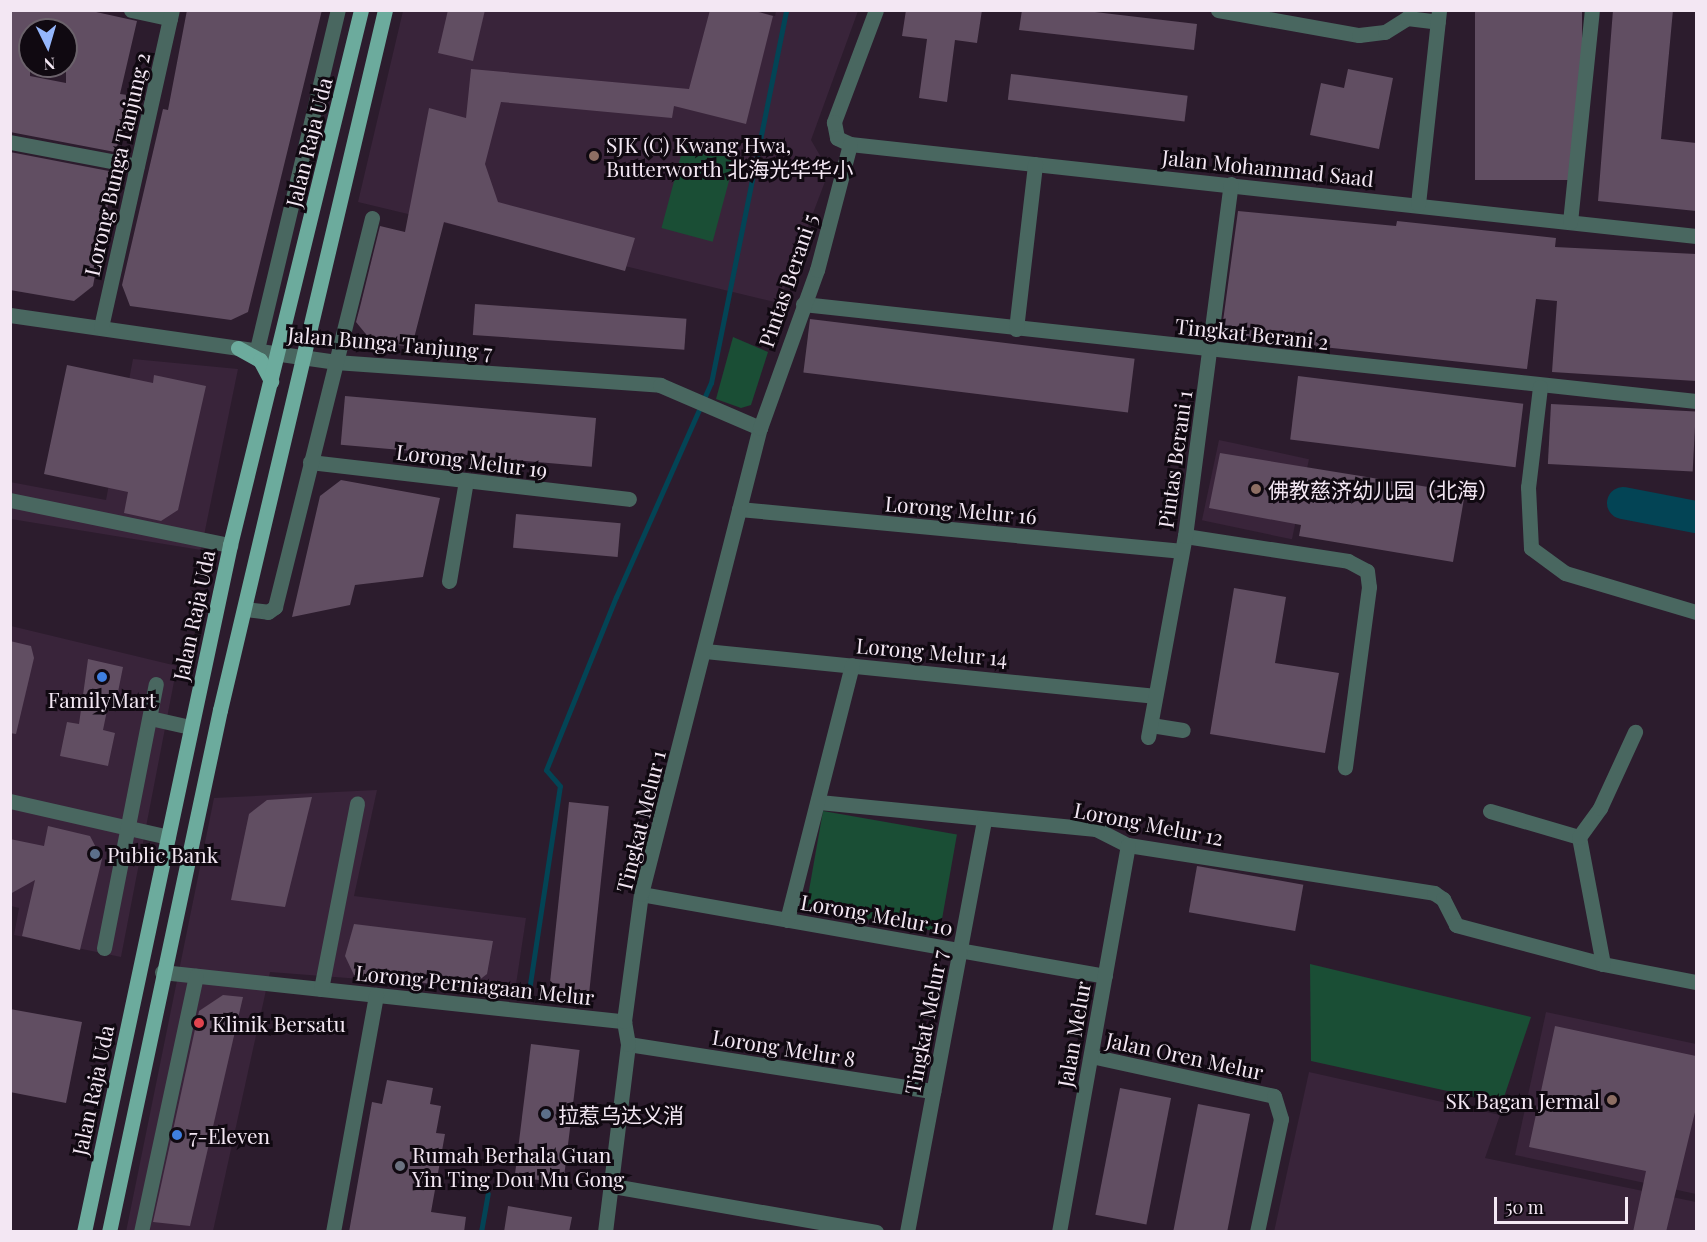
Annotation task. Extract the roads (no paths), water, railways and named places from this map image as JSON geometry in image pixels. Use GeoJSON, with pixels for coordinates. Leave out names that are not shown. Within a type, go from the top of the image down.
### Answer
{"type":"FeatureCollection","features":[{"type":"Feature","properties":{"kind":"main road","name":"Jalan Raja Uda"},"geometry":{"type":"LineString","coordinates":[[84,1232],[230,545],[362,10]]}},
{"type":"Feature","properties":{"kind":"main road","name":"Jalan Raja Uda"},"geometry":{"type":"LineString","coordinates":[[109,1232],[162,972],[385,10]]}},
{"type":"Feature","properties":{"kind":"main road"},"geometry":{"type":"LineString","coordinates":[[291,302],[306,309],[315,306]]}},
{"type":"Feature","properties":{"kind":"main road"},"geometry":{"type":"LineString","coordinates":[[238,348],[260,360],[271,381]]}},
{"type":"Feature","properties":{"kind":"street"},"geometry":{"type":"LineString","coordinates":[[131,10],[171,14]]}},
{"type":"Feature","properties":{"kind":"street"},"geometry":{"type":"LineString","coordinates":[[257,349],[338,10]]}},
{"type":"Feature","properties":{"kind":"street","name":"Pintas Berani 5"},"geometry":{"type":"LineString","coordinates":[[760,428],[803,304],[843,141],[834,122],[842,95],[876,10]]}},
{"type":"Feature","properties":{"kind":"street"},"geometry":{"type":"LineString","coordinates":[[1218,10],[1359,35],[1385,32],[1407,18],[1439,16],[1418,204]]}},
{"type":"Feature","properties":{"kind":"street"},"geometry":{"type":"LineString","coordinates":[[1570,222],[1592,10]]}},
{"type":"Feature","properties":{"kind":"street","name":"Lorong Bunga Tanjung 2"},"geometry":{"type":"LineString","coordinates":[[100,327],[171,14]]}},
{"type":"Feature","properties":{"kind":"street","name":"Jalan Mohammad Saad"},"geometry":{"type":"LineString","coordinates":[[843,141],[1696,236]]}},
{"type":"Feature","properties":{"kind":"street"},"geometry":{"type":"LineString","coordinates":[[10,142],[137,166]]}},
{"type":"Feature","properties":{"kind":"street"},"geometry":{"type":"LineString","coordinates":[[1016,329],[1035,164]]}},
{"type":"Feature","properties":{"kind":"street","name":"Pintas Berani 1"},"geometry":{"type":"LineString","coordinates":[[1183,730],[1150,731],[1154,696],[1182,544],[1231,184]]}},
{"type":"Feature","properties":{"kind":"street"},"geometry":{"type":"LineString","coordinates":[[245,609],[268,612],[275,608],[372,218]]}},
{"type":"Feature","properties":{"kind":"street","name":"Tingkat Berani 2"},"geometry":{"type":"LineString","coordinates":[[803,304],[1540,387],[1696,400]]}},
{"type":"Feature","properties":{"kind":"street","name":"Jalan Bunga Tanjung 7"},"geometry":{"type":"LineString","coordinates":[[10,315],[335,362],[660,385],[760,428]]}},
{"type":"Feature","properties":{"kind":"street"},"geometry":{"type":"LineString","coordinates":[[1540,387],[1528,487],[1531,548],[1564,573],[1696,612]]}},
{"type":"Feature","properties":{"kind":"street","name":"Tingkat Melur 1"},"geometry":{"type":"LineString","coordinates":[[605,1232],[613,1186],[628,1044],[624,1021],[641,894],[705,651],[760,428]]}},
{"type":"Feature","properties":{"kind":"street","name":"Lorong Melur 19"},"geometry":{"type":"LineString","coordinates":[[310,462],[628,499]]}},
{"type":"Feature","properties":{"kind":"street"},"geometry":{"type":"LineString","coordinates":[[449,581],[466,480]]}},
{"type":"Feature","properties":{"kind":"street"},"geometry":{"type":"LineString","coordinates":[[10,501],[230,545]]}},
{"type":"Feature","properties":{"kind":"street","name":"Lorong Melur 16"},"geometry":{"type":"LineString","coordinates":[[739,509],[1182,544],[1348,561],[1366,571],[1369,587],[1345,767]]}},
{"type":"Feature","properties":{"kind":"street","name":"Lorong Melur 14"},"geometry":{"type":"LineString","coordinates":[[705,651],[1154,696]]}},
{"type":"Feature","properties":{"kind":"street"},"geometry":{"type":"LineString","coordinates":[[787,920],[819,802],[852,665]]}},
{"type":"Feature","properties":{"kind":"street"},"geometry":{"type":"LineString","coordinates":[[104,948],[156,684]]}},
{"type":"Feature","properties":{"kind":"street"},"geometry":{"type":"LineString","coordinates":[[150,718],[190,727]]}},
{"type":"Feature","properties":{"kind":"street"},"geometry":{"type":"LineString","coordinates":[[1635,732],[1600,808],[1579,837],[1603,964],[1696,982]]}},
{"type":"Feature","properties":{"kind":"street"},"geometry":{"type":"LineString","coordinates":[[10,801],[168,837]]}},
{"type":"Feature","properties":{"kind":"street","name":"Lorong Melur 12"},"geometry":{"type":"LineString","coordinates":[[819,802],[984,820],[1096,829],[1128,845],[1434,893],[1443,899],[1456,925],[1603,964]]}},
{"type":"Feature","properties":{"kind":"street","name":"Lorong Perniagaan Melur"},"geometry":{"type":"LineString","coordinates":[[321,989],[357,803]]}},
{"type":"Feature","properties":{"kind":"street"},"geometry":{"type":"LineString","coordinates":[[1490,811],[1579,837]]}},
{"type":"Feature","properties":{"kind":"street","name":"Tingkat Melur 7"},"geometry":{"type":"LineString","coordinates":[[907,1232],[984,820]]}},
{"type":"Feature","properties":{"kind":"street","name":"Jalan Melur"},"geometry":{"type":"LineString","coordinates":[[1059,1232],[1128,845]]}},
{"type":"Feature","properties":{"kind":"street","name":"Lorong Melur 10"},"geometry":{"type":"LineString","coordinates":[[641,894],[1105,976]]}},
{"type":"Feature","properties":{"kind":"street","name":"Lorong Perniagaan Melur"},"geometry":{"type":"LineString","coordinates":[[162,972],[624,1021]]}},
{"type":"Feature","properties":{"kind":"street"},"geometry":{"type":"LineString","coordinates":[[141,1232],[196,976]]}},
{"type":"Feature","properties":{"kind":"street"},"geometry":{"type":"LineString","coordinates":[[333,1232],[376,995]]}},
{"type":"Feature","properties":{"kind":"street","name":"Lorong Melur 8"},"geometry":{"type":"LineString","coordinates":[[628,1044],[933,1091]]}},
{"type":"Feature","properties":{"kind":"street","name":"Jalan Oren Melur"},"geometry":{"type":"LineString","coordinates":[[1091,1056],[1274,1096],[1281,1119],[1257,1232]]}},
{"type":"Feature","properties":{"kind":"street"},"geometry":{"type":"LineString","coordinates":[[613,1186],[876,1232]]}},
{"type":"Feature","properties":{"kind":"waterway"},"geometry":{"type":"LineString","coordinates":[[528,997],[560,786],[546,770],[616,597],[711,383],[786,10]]}},
{"type":"Feature","properties":{"kind":"waterway"},"geometry":{"type":"LineString","coordinates":[[1623,503],[1696,517]]}},
{"type":"Feature","properties":{"kind":"waterway"},"geometry":{"type":"LineString","coordinates":[[481,1232],[488,1194]]}},
{"type":"Feature","properties":{"kind":"place","name":"SJK (C) Kwang Hwa, Butterworth 北海光华华小"},"geometry":{"type":"Point","coordinates":[594,156]}},
{"type":"Feature","properties":{"kind":"place","name":"佛教慈济幼儿园（北海）"},"geometry":{"type":"Point","coordinates":[1256,489]}},
{"type":"Feature","properties":{"kind":"place","name":"FamilyMart"},"geometry":{"type":"Point","coordinates":[102,677]}},
{"type":"Feature","properties":{"kind":"place","name":"Public Bank"},"geometry":{"type":"Point","coordinates":[95,854]}},
{"type":"Feature","properties":{"kind":"place","name":"Klinik Bersatu"},"geometry":{"type":"Point","coordinates":[199,1023]}},
{"type":"Feature","properties":{"kind":"place","name":"SK Bagan Jermal"},"geometry":{"type":"Point","coordinates":[1612,1100]}},
{"type":"Feature","properties":{"kind":"place","name":"拉惹乌达义消"},"geometry":{"type":"Point","coordinates":[546,1114]}},
{"type":"Feature","properties":{"kind":"place","name":"7-Eleven"},"geometry":{"type":"Point","coordinates":[177,1135]}},
{"type":"Feature","properties":{"kind":"place","name":"Rumah Berhala Guan Yin Ting Dou Mu Gong"},"geometry":{"type":"Point","coordinates":[400,1166]}}]}
